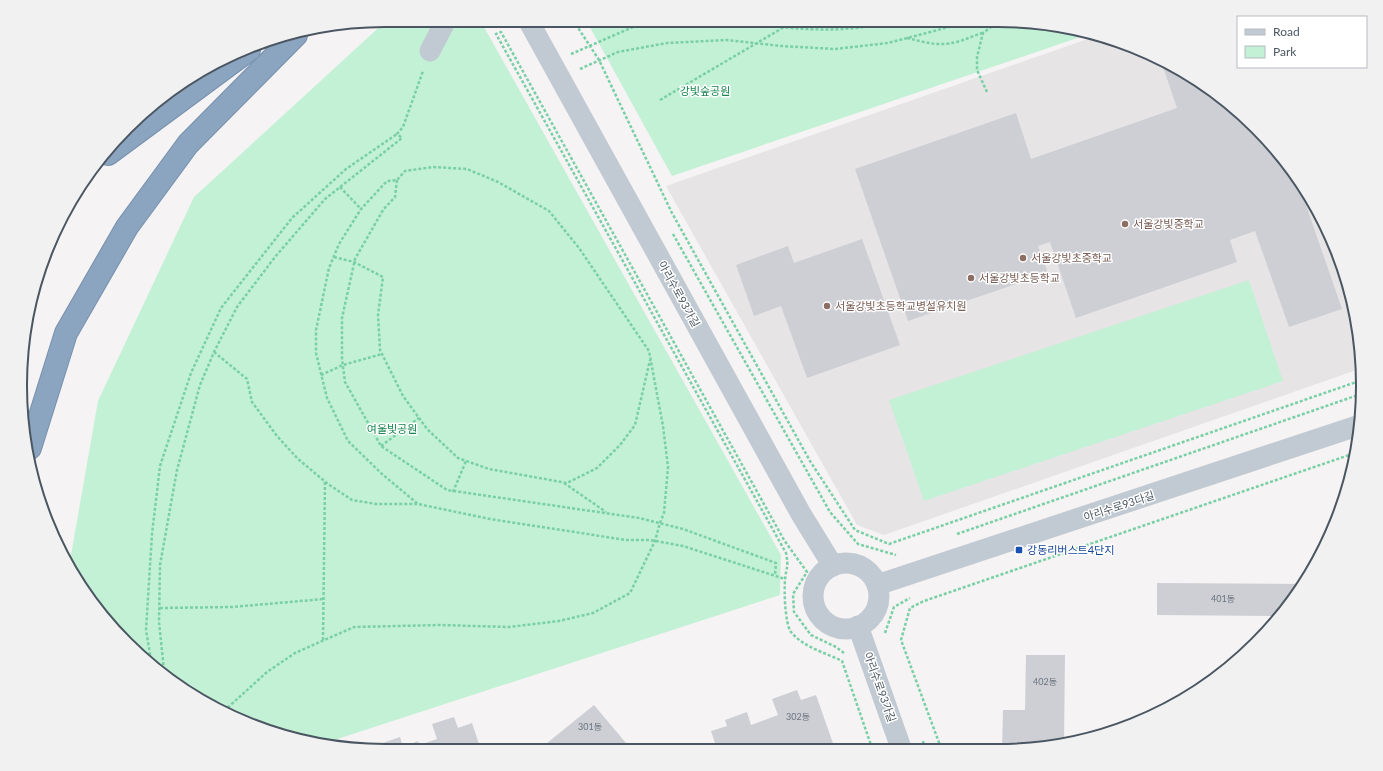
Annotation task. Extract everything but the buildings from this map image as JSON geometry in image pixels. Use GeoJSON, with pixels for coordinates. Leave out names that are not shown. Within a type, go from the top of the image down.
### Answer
{"type":"FeatureCollection","features":[{"type":"Feature","properties":{"kind":"highway"},"geometry":{"type":"LineString","coordinates":[[32,442],[66,333],[127,227],[188,144],[292,39]]}},
{"type":"Feature","properties":{"kind":"highway"},"geometry":{"type":"LineString","coordinates":[[119,146],[236,60]]}},
{"type":"Feature","properties":{"kind":"street"},"geometry":{"type":"LineString","coordinates":[[430,51],[442,27]]}},
{"type":"Feature","properties":{"kind":"street","name":"아리수로93가길"},"geometry":{"type":"LineString","coordinates":[[532,27],[801,514],[833,566]]}},
{"type":"Feature","properties":{"kind":"street","name":"아리수로93다길"},"geometry":{"type":"LineString","coordinates":[[877,585],[1353,427]]}},
{"type":"Feature","properties":{"kind":"street"},"geometry":{"type":"LineString","coordinates":[[843,563],[853,563],[863,567],[871,574],[877,585],[879,593],[878,603],[874,613],[867,621],[858,626],[847,628],[836,627],[826,621],[816,608],[814,592],[817,581],[823,572],[833,566],[843,563]]}},
{"type":"Feature","properties":{"kind":"street","name":"아리수로93가길"},"geometry":{"type":"LineString","coordinates":[[858,626],[900,744]]}},
{"type":"Feature","properties":{"kind":"path"},"geometry":{"type":"LineString","coordinates":[[577,27],[588,46],[599,60],[672,213],[810,461],[855,530],[889,544],[1356,382]]}},
{"type":"Feature","properties":{"kind":"path"},"geometry":{"type":"LineString","coordinates":[[571,54],[632,27]]}},
{"type":"Feature","properties":{"kind":"path"},"geometry":{"type":"LineString","coordinates":[[775,27],[849,27]]}},
{"type":"Feature","properties":{"kind":"path"},"geometry":{"type":"LineString","coordinates":[[580,69],[618,52],[667,43],[727,40],[757,44],[836,49],[888,43],[949,27]]}},
{"type":"Feature","properties":{"kind":"path"},"geometry":{"type":"LineString","coordinates":[[907,38],[942,45],[957,42],[983,33],[991,27]]}},
{"type":"Feature","properties":{"kind":"path"},"geometry":{"type":"LineString","coordinates":[[660,100],[782,28]]}},
{"type":"Feature","properties":{"kind":"path"},"geometry":{"type":"LineString","coordinates":[[848,656],[836,647],[811,635],[794,612],[793,594],[807,572],[784,540],[501,32],[496,34],[786,553],[789,566],[785,579],[786,609],[790,631],[802,642],[842,661],[871,744]]}},
{"type":"Feature","properties":{"kind":"path"},"geometry":{"type":"LineString","coordinates":[[983,33],[977,57],[976,70],[987,92]]}},
{"type":"Feature","properties":{"kind":"path"},"geometry":{"type":"LineString","coordinates":[[568,47],[574,59]]}},
{"type":"Feature","properties":{"kind":"path"},"geometry":{"type":"LineString","coordinates":[[150,656],[146,630],[152,534],[160,466],[191,373],[221,308],[292,218],[346,170],[397,134],[403,127],[430,51]]}},
{"type":"Feature","properties":{"kind":"path"},"geometry":{"type":"LineString","coordinates":[[577,64],[584,75]]}},
{"type":"Feature","properties":{"kind":"path"},"geometry":{"type":"LineString","coordinates":[[164,667],[160,608],[160,565],[177,470],[200,385],[214,352],[238,307],[275,257],[325,199],[402,138],[397,134]]}},
{"type":"Feature","properties":{"kind":"path"},"geometry":{"type":"LineString","coordinates":[[228,707],[267,672],[295,653],[354,628],[440,625],[510,627],[559,621],[593,613],[630,593],[655,541],[660,523],[664,513],[668,467],[663,426],[649,351],[579,248],[549,211],[498,182],[467,170],[433,167],[405,171],[397,180],[395,197],[383,210],[354,262],[342,318],[343,365],[345,382],[381,446],[447,490],[453,492],[607,513],[660,523],[683,529],[776,563],[775,576]]}},
{"type":"Feature","properties":{"kind":"path"},"geometry":{"type":"LineString","coordinates":[[397,180],[387,181],[361,209],[345,233],[329,268],[316,330],[316,353],[326,398],[348,441],[382,474],[418,504]]}},
{"type":"Feature","properties":{"kind":"path"},"geometry":{"type":"LineString","coordinates":[[340,187],[361,209]]}},
{"type":"Feature","properties":{"kind":"path"},"geometry":{"type":"LineString","coordinates":[[671,230],[830,512],[858,544],[896,555],[902,553]]}},
{"type":"Feature","properties":{"kind":"path"},"geometry":{"type":"LineString","coordinates":[[334,257],[354,262],[383,277],[378,315],[380,350],[403,396],[427,429],[458,458],[489,469],[567,483],[597,468],[620,445],[635,425],[650,359]]}},
{"type":"Feature","properties":{"kind":"path"},"geometry":{"type":"LineString","coordinates":[[214,352],[247,379],[252,402],[277,436],[298,459],[325,482],[352,500],[376,504],[418,504],[490,519],[626,540],[655,541],[683,546],[785,579]]}},
{"type":"Feature","properties":{"kind":"path"},"geometry":{"type":"LineString","coordinates":[[321,375],[343,365],[382,354]]}},
{"type":"Feature","properties":{"kind":"path"},"geometry":{"type":"LineString","coordinates":[[952,536],[1356,396]]}},
{"type":"Feature","properties":{"kind":"path"},"geometry":{"type":"LineString","coordinates":[[381,446],[419,418]]}},
{"type":"Feature","properties":{"kind":"path"},"geometry":{"type":"LineString","coordinates":[[940,744],[901,640],[910,608],[924,601],[1349,455]]}},
{"type":"Feature","properties":{"kind":"path"},"geometry":{"type":"LineString","coordinates":[[453,492],[466,461]]}},
{"type":"Feature","properties":{"kind":"path"},"geometry":{"type":"LineString","coordinates":[[323,640],[325,482]]}},
{"type":"Feature","properties":{"kind":"path"},"geometry":{"type":"LineString","coordinates":[[562,482],[607,513]]}},
{"type":"Feature","properties":{"kind":"path"},"geometry":{"type":"LineString","coordinates":[[887,637],[885,631],[894,607],[912,597]]}},
{"type":"Feature","properties":{"kind":"path"},"geometry":{"type":"LineString","coordinates":[[160,608],[232,607],[324,600]]}},
{"type":"Feature","properties":{"kind":"path"},"geometry":{"type":"LineString","coordinates":[[920,734],[924,744]]}},
{"type":"Feature","properties":{"kind":"shaded area","name":"서울강빛초중학교"},"geometry":{"type":"Polygon","coordinates":[[[1090,39],[1135,54],[1197,87],[1234,116],[1251,132],[1282,167],[1308,206],[1329,248],[1337,270],[1349,316],[1353,339],[1355,370],[884,535],[857,525],[666,186],[1090,39]]]}},
{"type":"Feature","properties":{"kind":"green space","name":"여울빛공원"},"geometry":{"type":"Polygon","coordinates":[[[379,27],[484,27],[781,555],[780,595],[334,740],[293,732],[248,717],[186,684],[149,655],[116,622],[87,585],[71,557],[98,401],[194,197],[379,27]]]}},
{"type":"Feature","properties":{"kind":"green space","name":"강빛숲공원"},"geometry":{"type":"Polygon","coordinates":[[[590,27],[998,27],[1044,30],[1080,37],[672,176],[590,27]]]}},
{"type":"Feature","properties":{"kind":"green space"},"geometry":{"type":"Polygon","coordinates":[[[1249,280],[1283,381],[924,501],[889,400],[1249,280]]]}},
{"type":"Feature","properties":{"kind":"place","name":"서울강빛중학교"},"geometry":{"type":"Point","coordinates":[1125,224]}},
{"type":"Feature","properties":{"kind":"place","name":"서울강빛초중학교"},"geometry":{"type":"Point","coordinates":[1023,258]}},
{"type":"Feature","properties":{"kind":"place","name":"서울강빛초등학교"},"geometry":{"type":"Point","coordinates":[971,278]}},
{"type":"Feature","properties":{"kind":"place","name":"서울강빛초등학교병설유치원"},"geometry":{"type":"Point","coordinates":[827,306]}},
{"type":"Feature","properties":{"kind":"place","name":"강동리버스트4단지"},"geometry":{"type":"Point","coordinates":[1019,550]}}]}
